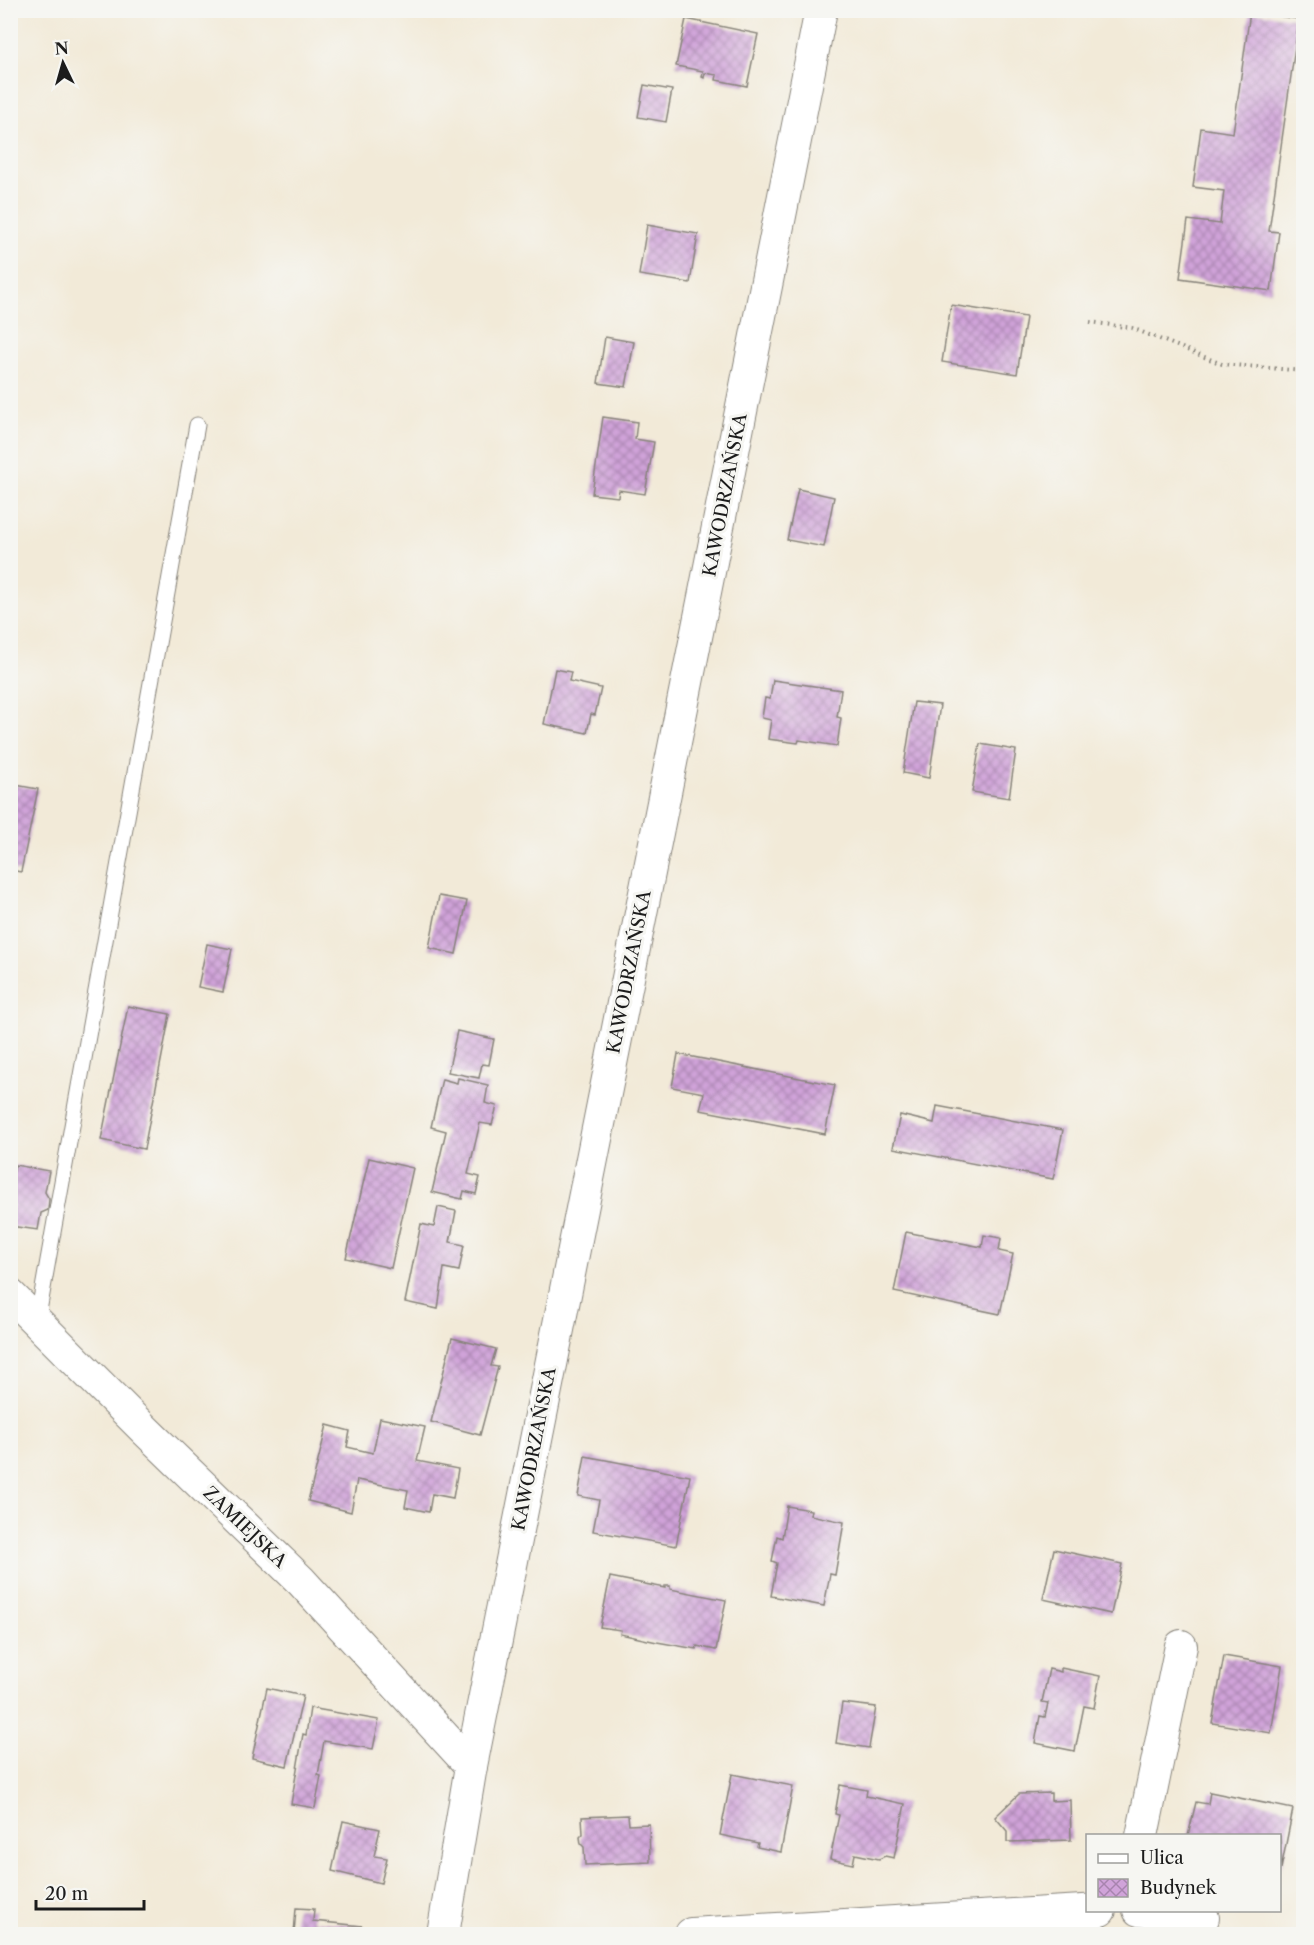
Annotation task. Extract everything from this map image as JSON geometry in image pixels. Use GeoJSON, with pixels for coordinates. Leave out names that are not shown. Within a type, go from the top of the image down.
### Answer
{"type":"FeatureCollection","features":[{"type":"Feature","properties":{"kind":"street","name":"KAWODRZAŃSKA"},"geometry":{"type":"LineString","coordinates":[[443,1935],[471,1766],[821,10]]}},
{"type":"Feature","properties":{"kind":"street","name":"ZAMIEJSKA"},"geometry":{"type":"LineString","coordinates":[[10,1295],[301,1581],[471,1766]]}},
{"type":"Feature","properties":{"kind":"street"},"geometry":{"type":"LineString","coordinates":[[1142,1834],[1181,1646]]}},
{"type":"Feature","properties":{"kind":"street"},"geometry":{"type":"LineString","coordinates":[[691,1935],[1086,1912]]}},
{"type":"Feature","properties":{"kind":"street"},"geometry":{"type":"LineString","coordinates":[[1148,1912],[1203,1918]]}},
{"type":"Feature","properties":{"kind":"lane"},"geometry":{"type":"LineString","coordinates":[[37,1322],[197,425]]}},
{"type":"Feature","properties":{"kind":"path"},"geometry":{"type":"LineString","coordinates":[[1090,322],[1132,328],[1222,364],[1304,371]]}},
{"type":"Feature","properties":{"kind":"building"},"geometry":{"type":"Polygon","coordinates":[[[1250,12],[1299,19],[1269,231],[1279,232],[1271,291],[1180,278],[1188,220],[1220,224],[1224,191],[1193,187],[1201,128],[1233,133],[1250,12]]]}},
{"type":"Feature","properties":{"kind":"building"},"geometry":{"type":"Polygon","coordinates":[[[686,19],[758,34],[747,86],[716,80],[717,75],[705,73],[704,78],[702,77],[703,71],[676,66],[686,19]]]}},
{"type":"Feature","properties":{"kind":"building"},"geometry":{"type":"Polygon","coordinates":[[[644,85],[672,90],[666,122],[638,117],[644,85]]]}},
{"type":"Feature","properties":{"kind":"building"},"geometry":{"type":"Polygon","coordinates":[[[647,225],[698,234],[690,283],[639,275],[647,225]]]}},
{"type":"Feature","properties":{"kind":"building"},"geometry":{"type":"Polygon","coordinates":[[[951,305],[1026,317],[1017,374],[942,362],[951,305]]]}},
{"type":"Feature","properties":{"kind":"building"},"geometry":{"type":"Polygon","coordinates":[[[605,337],[634,342],[626,387],[598,383],[605,337]]]}},
{"type":"Feature","properties":{"kind":"building"},"geometry":{"type":"Polygon","coordinates":[[[603,417],[637,422],[635,439],[654,442],[645,494],[619,490],[618,497],[592,494],[603,417]]]}},
{"type":"Feature","properties":{"kind":"building"},"geometry":{"type":"Polygon","coordinates":[[[798,489],[834,497],[824,547],[787,540],[798,489]]]}},
{"type":"Feature","properties":{"kind":"building"},"geometry":{"type":"Polygon","coordinates":[[[555,669],[571,672],[569,681],[601,688],[595,715],[591,714],[587,733],[544,724],[555,669]]]}},
{"type":"Feature","properties":{"kind":"building"},"geometry":{"type":"Polygon","coordinates":[[[773,680],[841,690],[837,717],[841,718],[837,746],[799,740],[798,743],[768,739],[771,720],[762,718],[765,698],[770,699],[773,680]]]}},
{"type":"Feature","properties":{"kind":"building"},"geometry":{"type":"Polygon","coordinates":[[[914,702],[940,705],[929,778],[903,773],[914,702]]]}},
{"type":"Feature","properties":{"kind":"building"},"geometry":{"type":"Polygon","coordinates":[[[980,744],[1016,750],[1009,798],[972,792],[980,744]]]}},
{"type":"Feature","properties":{"kind":"building"},"geometry":{"type":"Polygon","coordinates":[[[10,784],[38,789],[21,872],[10,870],[10,784]]]}},
{"type":"Feature","properties":{"kind":"building"},"geometry":{"type":"Polygon","coordinates":[[[439,896],[467,901],[456,954],[429,948],[439,896]]]}},
{"type":"Feature","properties":{"kind":"building"},"geometry":{"type":"Polygon","coordinates":[[[207,944],[232,949],[223,992],[198,987],[207,944]]]}},
{"type":"Feature","properties":{"kind":"building"},"geometry":{"type":"Polygon","coordinates":[[[128,1006],[170,1014],[144,1149],[101,1140],[128,1006]]]}},
{"type":"Feature","properties":{"kind":"building"},"geometry":{"type":"Polygon","coordinates":[[[457,1031],[494,1039],[489,1065],[482,1064],[479,1078],[448,1072],[457,1031]]]}},
{"type":"Feature","properties":{"kind":"building"},"geometry":{"type":"Polygon","coordinates":[[[678,1054],[835,1085],[825,1134],[700,1110],[704,1093],[672,1087],[678,1054]]]}},
{"type":"Feature","properties":{"kind":"building"},"geometry":{"type":"Polygon","coordinates":[[[458,1078],[488,1085],[485,1103],[497,1106],[492,1125],[480,1123],[468,1174],[480,1177],[476,1194],[464,1191],[462,1199],[432,1192],[446,1131],[431,1127],[442,1079],[457,1083],[458,1078]]]}},
{"type":"Feature","properties":{"kind":"building"},"geometry":{"type":"Polygon","coordinates":[[[937,1106],[1063,1130],[1053,1179],[893,1148],[900,1115],[934,1123],[937,1106]]]}},
{"type":"Feature","properties":{"kind":"building"},"geometry":{"type":"Polygon","coordinates":[[[369,1158],[413,1168],[391,1268],[346,1258],[369,1158]]]}},
{"type":"Feature","properties":{"kind":"building"},"geometry":{"type":"Polygon","coordinates":[[[15,1165],[49,1171],[45,1192],[49,1199],[48,1210],[41,1213],[38,1230],[10,1226],[10,1187],[15,1165]]]}},
{"type":"Feature","properties":{"kind":"building"},"geometry":{"type":"Polygon","coordinates":[[[438,1207],[456,1211],[450,1242],[464,1245],[459,1271],[444,1268],[438,1309],[405,1302],[421,1224],[434,1227],[438,1207]]]}},
{"type":"Feature","properties":{"kind":"building"},"geometry":{"type":"Polygon","coordinates":[[[906,1232],[982,1247],[984,1235],[1001,1238],[999,1251],[1013,1254],[1000,1314],[894,1292],[906,1232]]]}},
{"type":"Feature","properties":{"kind":"building"},"geometry":{"type":"Polygon","coordinates":[[[452,1338],[496,1349],[491,1366],[498,1367],[480,1435],[431,1422],[452,1338]]]}},
{"type":"Feature","properties":{"kind":"building"},"geometry":{"type":"Polygon","coordinates":[[[380,1418],[425,1427],[417,1461],[458,1469],[453,1498],[432,1494],[429,1512],[405,1507],[408,1490],[357,1480],[351,1512],[308,1501],[327,1425],[350,1431],[347,1447],[373,1453],[380,1418]]]}},
{"type":"Feature","properties":{"kind":"building"},"geometry":{"type":"Polygon","coordinates":[[[585,1456],[690,1476],[676,1546],[593,1531],[599,1500],[578,1496],[585,1456]]]}},
{"type":"Feature","properties":{"kind":"building"},"geometry":{"type":"Polygon","coordinates":[[[787,1506],[811,1510],[810,1515],[844,1522],[835,1575],[830,1574],[824,1606],[771,1596],[777,1563],[772,1561],[777,1536],[782,1538],[787,1506]]]}},
{"type":"Feature","properties":{"kind":"building"},"geometry":{"type":"Polygon","coordinates":[[[1054,1549],[1122,1564],[1111,1614],[1043,1599],[1054,1549]]]}},
{"type":"Feature","properties":{"kind":"building"},"geometry":{"type":"Polygon","coordinates":[[[610,1577],[665,1588],[665,1586],[670,1586],[670,1589],[726,1600],[716,1650],[657,1642],[620,1634],[621,1630],[600,1627],[610,1577]]]}},
{"type":"Feature","properties":{"kind":"building"},"geometry":{"type":"Polygon","coordinates":[[[1224,1656],[1282,1666],[1271,1733],[1212,1723],[1224,1656]]]}},
{"type":"Feature","properties":{"kind":"building"},"geometry":{"type":"Polygon","coordinates":[[[1061,1668],[1100,1676],[1094,1708],[1084,1706],[1075,1751],[1035,1743],[1040,1716],[1045,1717],[1048,1703],[1042,1702],[1049,1669],[1061,1672],[1061,1668]]]}},
{"type":"Feature","properties":{"kind":"building"},"geometry":{"type":"Polygon","coordinates":[[[267,1688],[303,1696],[287,1766],[252,1758],[267,1688]]]}},
{"type":"Feature","properties":{"kind":"building"},"geometry":{"type":"Polygon","coordinates":[[[842,1703],[876,1707],[869,1748],[836,1743],[842,1703]]]}},
{"type":"Feature","properties":{"kind":"building"},"geometry":{"type":"Polygon","coordinates":[[[310,1708],[379,1720],[373,1749],[324,1741],[315,1808],[291,1804],[303,1734],[306,1735],[310,1708]]]}},
{"type":"Feature","properties":{"kind":"building"},"geometry":{"type":"Polygon","coordinates":[[[732,1774],[793,1786],[781,1852],[757,1847],[758,1843],[720,1835],[732,1774]]]}},
{"type":"Feature","properties":{"kind":"building"},"geometry":{"type":"Polygon","coordinates":[[[840,1785],[867,1790],[866,1796],[905,1804],[894,1858],[885,1856],[879,1859],[855,1854],[853,1864],[830,1859],[839,1815],[835,1814],[840,1785]]]}},
{"type":"Feature","properties":{"kind":"building"},"geometry":{"type":"Polygon","coordinates":[[[1210,1792],[1293,1809],[1281,1869],[1281,1834],[1188,1834],[1196,1802],[1208,1804],[1210,1792]]]}},
{"type":"Feature","properties":{"kind":"building"},"geometry":{"type":"Polygon","coordinates":[[[1051,1793],[1051,1801],[1070,1800],[1071,1840],[1007,1842],[1007,1831],[995,1817],[1019,1794],[1051,1793]]]}},
{"type":"Feature","properties":{"kind":"building"},"geometry":{"type":"Polygon","coordinates":[[[628,1815],[629,1825],[649,1824],[650,1862],[585,1865],[584,1847],[580,1837],[583,1834],[582,1817],[628,1815]]]}},
{"type":"Feature","properties":{"kind":"building"},"geometry":{"type":"Polygon","coordinates":[[[343,1821],[380,1829],[374,1856],[387,1858],[381,1883],[332,1871],[343,1821]]]}},
{"type":"Feature","properties":{"kind":"building"},"geometry":{"type":"Polygon","coordinates":[[[296,1908],[314,1909],[313,1921],[362,1926],[361,1934],[294,1934],[296,1908]]]}}]}
